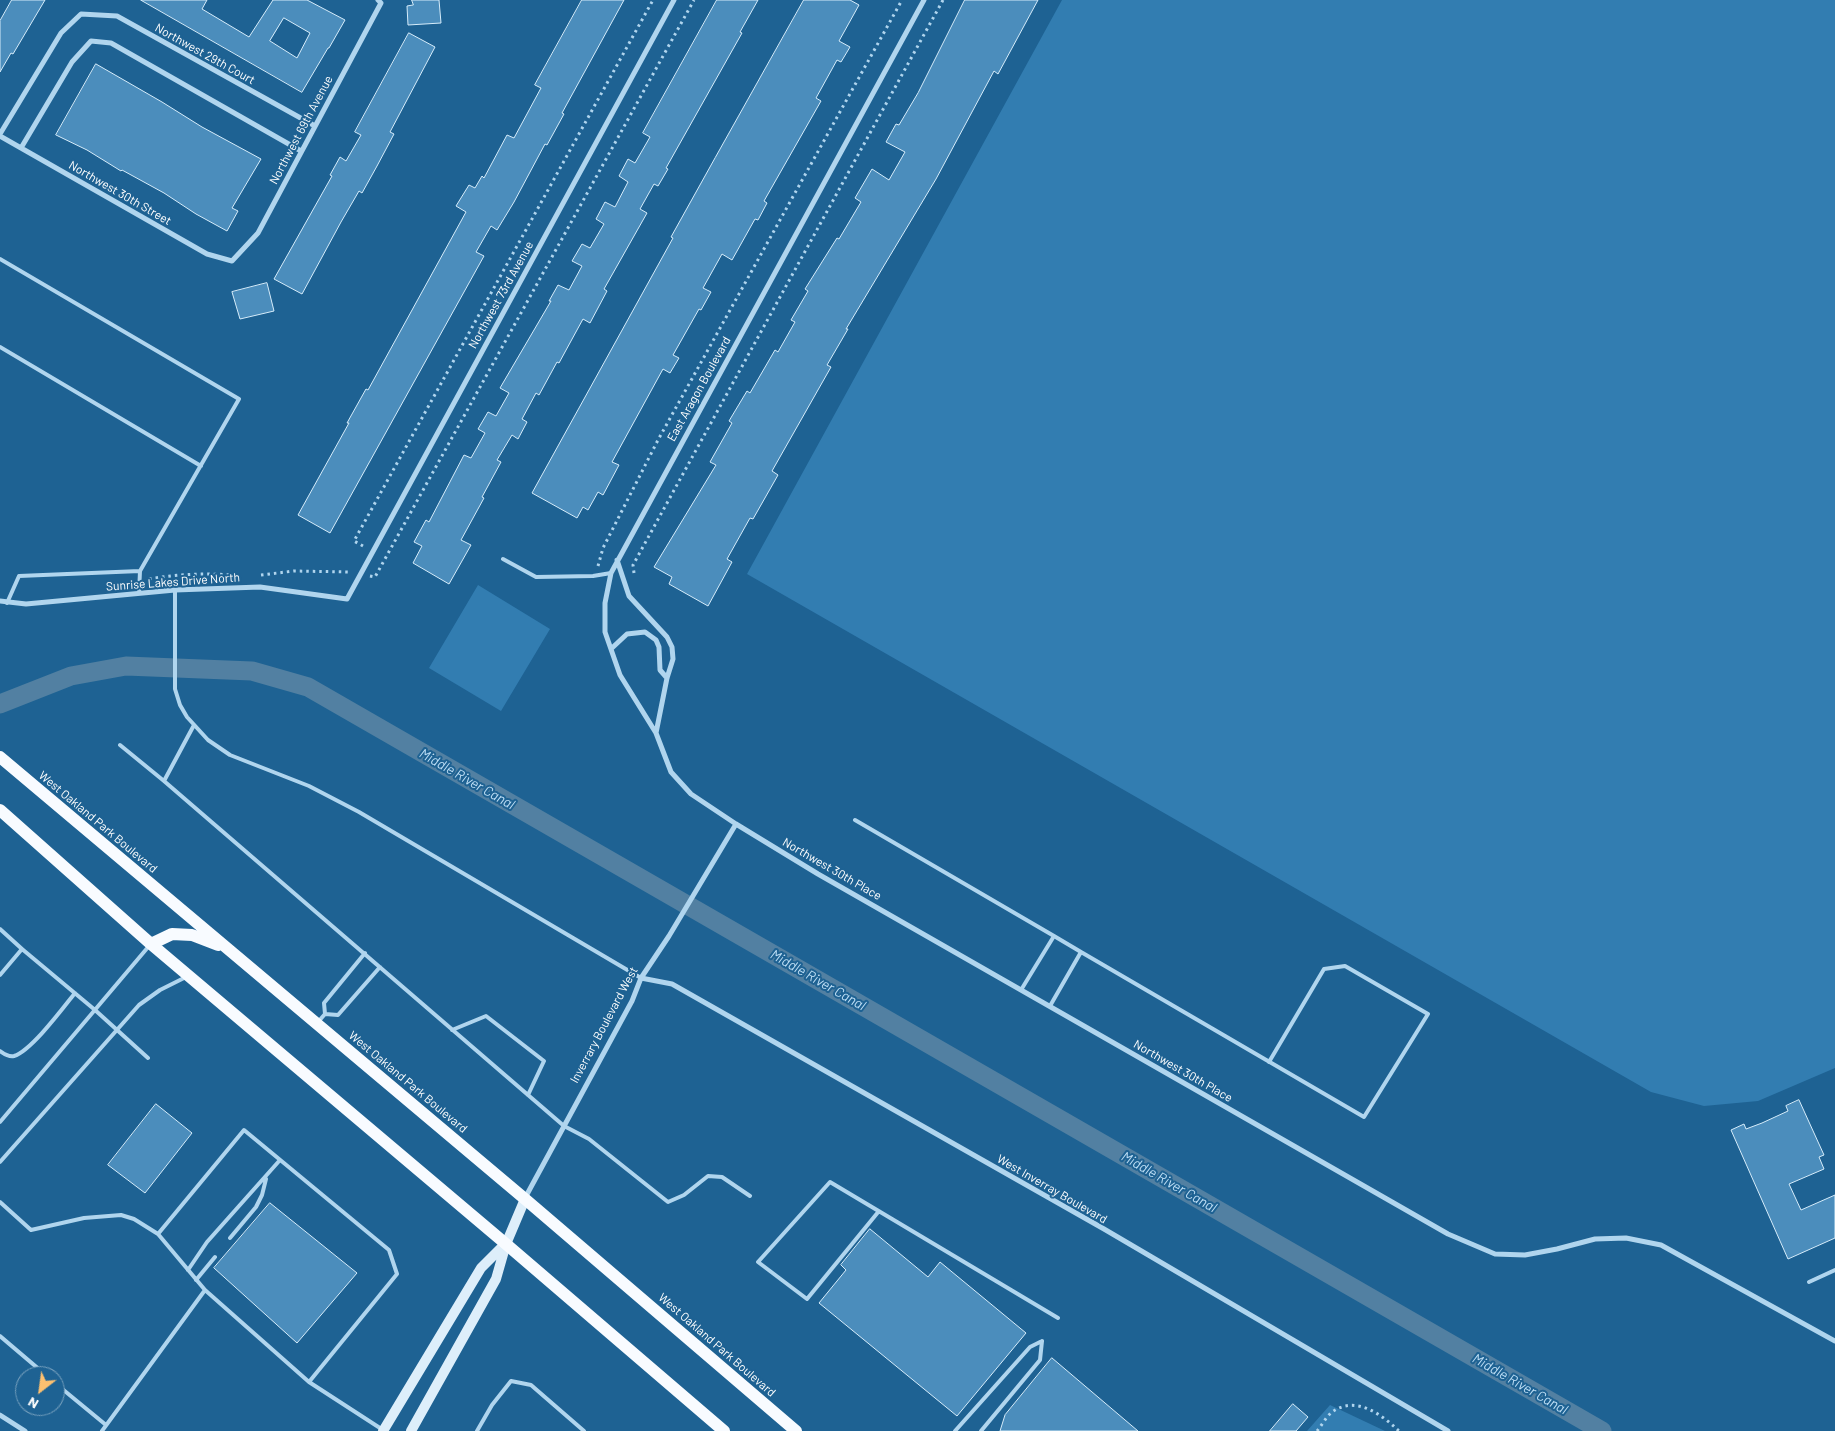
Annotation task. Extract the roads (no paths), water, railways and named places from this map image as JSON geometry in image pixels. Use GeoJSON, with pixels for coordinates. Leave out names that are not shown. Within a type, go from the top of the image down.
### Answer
{"type":"FeatureCollection","features":[{"type":"Feature","properties":{"kind":"main road","name":"West Oakland Park Boulevard"},"geometry":{"type":"LineString","coordinates":[[3,760],[228,948],[321,1018],[524,1198],[796,1431]]}},
{"type":"Feature","properties":{"kind":"main road"},"geometry":{"type":"LineString","coordinates":[[0,810],[188,976],[724,1431]]}},
{"type":"Feature","properties":{"kind":"main road"},"geometry":{"type":"LineString","coordinates":[[151,944],[172,934],[192,936],[228,948]]}},
{"type":"Feature","properties":{"kind":"street","name":"Northwest 73rd Avenue"},"geometry":{"type":"LineString","coordinates":[[347,599],[674,0]]}},
{"type":"Feature","properties":{"kind":"street","name":"East Aragon Boulevard"},"geometry":{"type":"LineString","coordinates":[[692,794],[671,772],[656,733],[620,675],[605,632],[605,603],[611,573],[924,0]]}},
{"type":"Feature","properties":{"kind":"street","name":"Northwest 69th Avenue"},"geometry":{"type":"LineString","coordinates":[[232,261],[258,233],[379,2]]}},
{"type":"Feature","properties":{"kind":"street","name":"Northwest 29th Court"},"geometry":{"type":"LineString","coordinates":[[0,135],[61,33],[81,14],[116,16],[315,126]]}},
{"type":"Feature","properties":{"kind":"street"},"geometry":{"type":"LineString","coordinates":[[21,148],[66,70],[91,41],[111,43],[301,151]]}},
{"type":"Feature","properties":{"kind":"street","name":"Northwest 30th Street"},"geometry":{"type":"LineString","coordinates":[[0,135],[207,254],[232,261]]}},
{"type":"Feature","properties":{"kind":"street"},"geometry":{"type":"LineString","coordinates":[[617,560],[629,596],[667,637],[672,647],[673,659],[667,678],[656,733]]}},
{"type":"Feature","properties":{"kind":"street","name":"Sunrise Lakes Drive North"},"geometry":{"type":"LineString","coordinates":[[0,601],[26,604],[175,590],[260,587],[347,599]]}},
{"type":"Feature","properties":{"kind":"street"},"geometry":{"type":"LineString","coordinates":[[612,648],[627,634],[644,632],[656,640],[659,647],[660,670],[667,678]]}},
{"type":"Feature","properties":{"kind":"street","name":"Northwest 30th Place"},"geometry":{"type":"LineString","coordinates":[[692,794],[736,824],[818,874],[1448,1234],[1495,1254],[1525,1255],[1595,1239],[1626,1238],[1661,1245],[1835,1341]]}},
{"type":"Feature","properties":{"kind":"street","name":"Inverrary Boulevard West"},"geometry":{"type":"LineString","coordinates":[[411,1431],[496,1280],[506,1244],[524,1198],[632,1001],[641,978],[669,936],[736,824]]}},
{"type":"Feature","properties":{"kind":"street","name":"West Inverray Boulevard"},"geometry":{"type":"LineString","coordinates":[[641,978],[672,984],[1104,1229],[1448,1431]]}},
{"type":"Feature","properties":{"kind":"street","name":"Inverrary Boulevard West"},"geometry":{"type":"LineString","coordinates":[[383,1431],[481,1268],[506,1244]]}},
{"type":"Feature","properties":{"kind":"street"},"geometry":{"type":"LineString","coordinates":[[0,1414],[25,1431]]}},
{"type":"Feature","properties":{"kind":"lane"},"geometry":{"type":"LineString","coordinates":[[0,259],[239,398],[140,571],[138,593]]}},
{"type":"Feature","properties":{"kind":"lane"},"geometry":{"type":"LineString","coordinates":[[0,347],[201,466]]}},
{"type":"Feature","properties":{"kind":"lane"},"geometry":{"type":"LineString","coordinates":[[503,559],[536,577],[611,573]]}},
{"type":"Feature","properties":{"kind":"lane"},"geometry":{"type":"LineString","coordinates":[[7,603],[19,576],[140,571]]}},
{"type":"Feature","properties":{"kind":"lane"},"geometry":{"type":"LineString","coordinates":[[175,590],[175,690],[180,705],[187,717],[208,740],[230,755],[309,786],[350,808],[641,978]]}},
{"type":"Feature","properties":{"kind":"lane"},"geometry":{"type":"LineString","coordinates":[[164,780],[194,725]]}},
{"type":"Feature","properties":{"kind":"lane"},"geometry":{"type":"LineString","coordinates":[[120,745],[164,780],[564,1126],[590,1139],[668,1202],[684,1195],[708,1176],[722,1177],[750,1196]]}},
{"type":"Feature","properties":{"kind":"lane"},"geometry":{"type":"LineString","coordinates":[[855,820],[1364,1118],[1428,1014],[1345,966],[1324,969],[1269,1062]]}},
{"type":"Feature","properties":{"kind":"lane"},"geometry":{"type":"LineString","coordinates":[[0,929],[148,1058]]}},
{"type":"Feature","properties":{"kind":"lane"},"geometry":{"type":"LineString","coordinates":[[1021,990],[1054,936]]}},
{"type":"Feature","properties":{"kind":"lane"},"geometry":{"type":"LineString","coordinates":[[0,1122],[151,944]]}},
{"type":"Feature","properties":{"kind":"lane"},"geometry":{"type":"LineString","coordinates":[[0,974],[22,949]]}},
{"type":"Feature","properties":{"kind":"lane"},"geometry":{"type":"LineString","coordinates":[[1050,1006],[1081,952]]}},
{"type":"Feature","properties":{"kind":"lane"},"geometry":{"type":"LineString","coordinates":[[365,953],[324,1003],[321,1018],[338,1015],[380,966]]}},
{"type":"Feature","properties":{"kind":"lane"},"geometry":{"type":"LineString","coordinates":[[0,1162],[139,1005],[160,990],[188,976]]}},
{"type":"Feature","properties":{"kind":"lane"},"geometry":{"type":"LineString","coordinates":[[0,1050],[8,1056],[15,1056],[28,1048],[75,994]]}},
{"type":"Feature","properties":{"kind":"lane"},"geometry":{"type":"LineString","coordinates":[[452,1030],[486,1016],[544,1061],[528,1095]]}},
{"type":"Feature","properties":{"kind":"lane"},"geometry":{"type":"LineString","coordinates":[[158,1234],[244,1130],[389,1250],[397,1274],[309,1382]]}},
{"type":"Feature","properties":{"kind":"lane"},"geometry":{"type":"LineString","coordinates":[[188,1270],[207,1242],[280,1160]]}},
{"type":"Feature","properties":{"kind":"lane"},"geometry":{"type":"LineString","coordinates":[[230,1238],[256,1206],[262,1195],[266,1176]]}},
{"type":"Feature","properties":{"kind":"lane"},"geometry":{"type":"LineString","coordinates":[[879,1211],[807,1299],[758,1262],[830,1182],[879,1211],[1058,1318]]}},
{"type":"Feature","properties":{"kind":"lane"},"geometry":{"type":"LineString","coordinates":[[0,1202],[32,1230],[84,1218],[121,1215],[134,1219],[158,1234],[205,1290],[309,1382],[383,1431]]}},
{"type":"Feature","properties":{"kind":"lane"},"geometry":{"type":"LineString","coordinates":[[196,1280],[214,1257]]}},
{"type":"Feature","properties":{"kind":"lane"},"geometry":{"type":"LineString","coordinates":[[1809,1282],[1835,1270]]}},
{"type":"Feature","properties":{"kind":"lane"},"geometry":{"type":"LineString","coordinates":[[102,1431],[205,1290]]}},
{"type":"Feature","properties":{"kind":"lane"},"geometry":{"type":"LineString","coordinates":[[0,1336],[35,1366]]}},
{"type":"Feature","properties":{"kind":"lane"},"geometry":{"type":"LineString","coordinates":[[955,1431],[1030,1347],[1042,1341],[1040,1360],[982,1431]]}},
{"type":"Feature","properties":{"kind":"lane"},"geometry":{"type":"LineString","coordinates":[[477,1431],[492,1405],[511,1382],[531,1385],[584,1431]]}},
{"type":"Feature","properties":{"kind":"lane"},"geometry":{"type":"LineString","coordinates":[[65,1391],[106,1426]]}},
{"type":"Feature","properties":{"kind":"waterway","name":"Middle River Canal"},"geometry":{"type":"LineString","coordinates":[[0,704],[71,676],[126,666],[252,671],[308,687],[1602,1431]]}}]}
